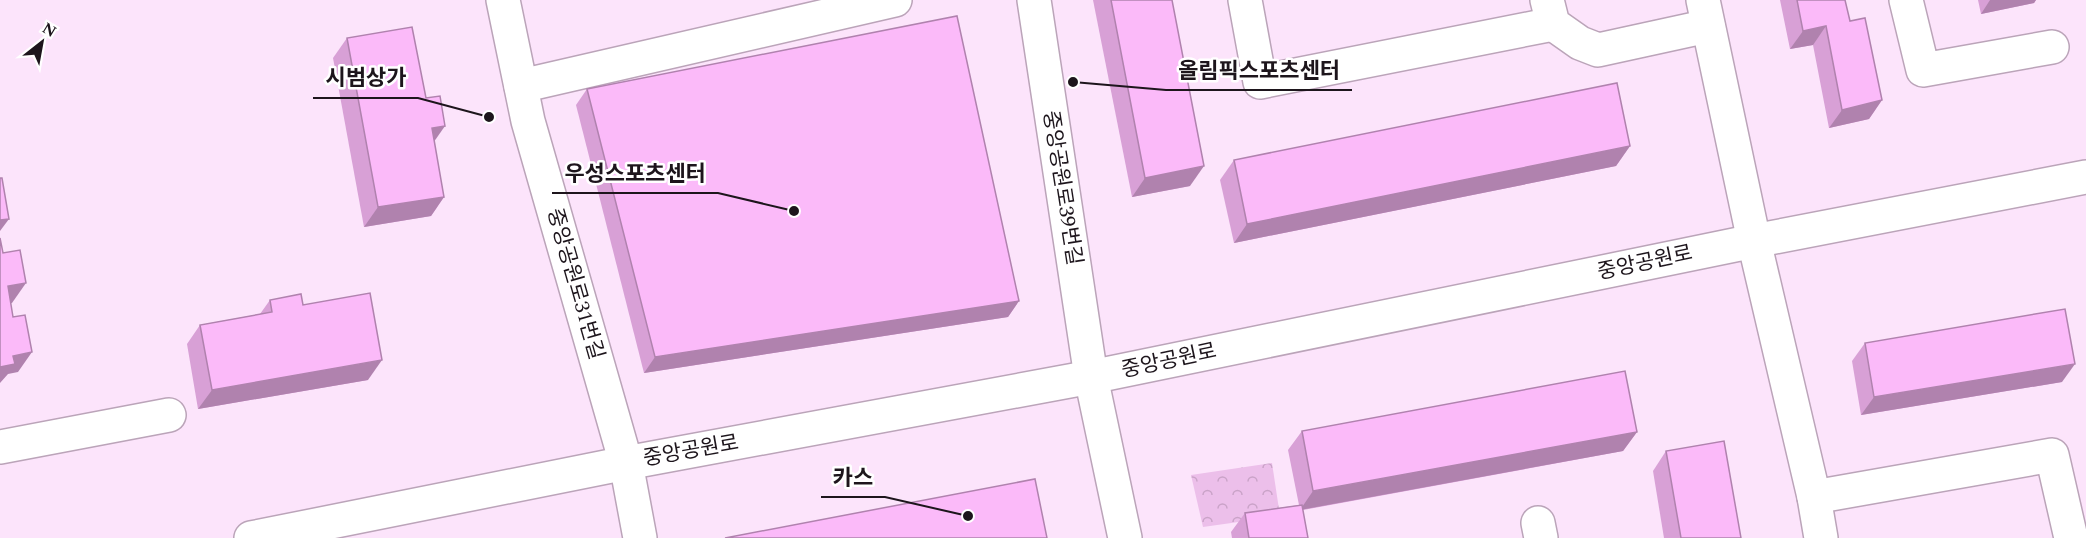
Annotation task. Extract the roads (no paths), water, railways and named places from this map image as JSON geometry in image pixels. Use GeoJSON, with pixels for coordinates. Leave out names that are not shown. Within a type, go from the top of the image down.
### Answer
{"type":"FeatureCollection","features":[{"type":"Feature","properties":{"kind":"street","name":"중앙공원로31번길"},"geometry":{"type":"LineString","coordinates":[[503,0],[528,122],[626,463],[640,538]]}},
{"type":"Feature","properties":{"kind":"street"},"geometry":{"type":"LineString","coordinates":[[521,86],[895,0]]}},
{"type":"Feature","properties":{"kind":"street","name":"중앙공원로39번길"},"geometry":{"type":"LineString","coordinates":[[1034,0],[1091,377],[1125,538]]}},
{"type":"Feature","properties":{"kind":"street"},"geometry":{"type":"LineString","coordinates":[[1245,0],[1260,82],[1550,12],[1580,43],[1598,50],[1706,13],[1754,241],[1814,497],[1821,538]]}},
{"type":"Feature","properties":{"kind":"street"},"geometry":{"type":"LineString","coordinates":[[1906,0],[1923,70],[2052,47]]}},
{"type":"Feature","properties":{"kind":"street","name":"중앙공원로"},"geometry":{"type":"LineString","coordinates":[[251,538],[626,463],[1091,377],[1754,241],[2086,177]]}},
{"type":"Feature","properties":{"kind":"street"},"geometry":{"type":"LineString","coordinates":[[0,447],[169,415]]}},
{"type":"Feature","properties":{"kind":"street"},"geometry":{"type":"LineString","coordinates":[[1814,497],[2052,455],[2071,538]]}},
{"type":"Feature","properties":{"kind":"place","name":"올림픽스포츠센터"},"geometry":{"type":"Point","coordinates":[1073,82]}},
{"type":"Feature","properties":{"kind":"place","name":"시범상가"},"geometry":{"type":"Point","coordinates":[489,117]}},
{"type":"Feature","properties":{"kind":"place","name":"우성스포츠센터"},"geometry":{"type":"Point","coordinates":[794,211]}},
{"type":"Feature","properties":{"kind":"place","name":"카스"},"geometry":{"type":"Point","coordinates":[968,516]}}]}
